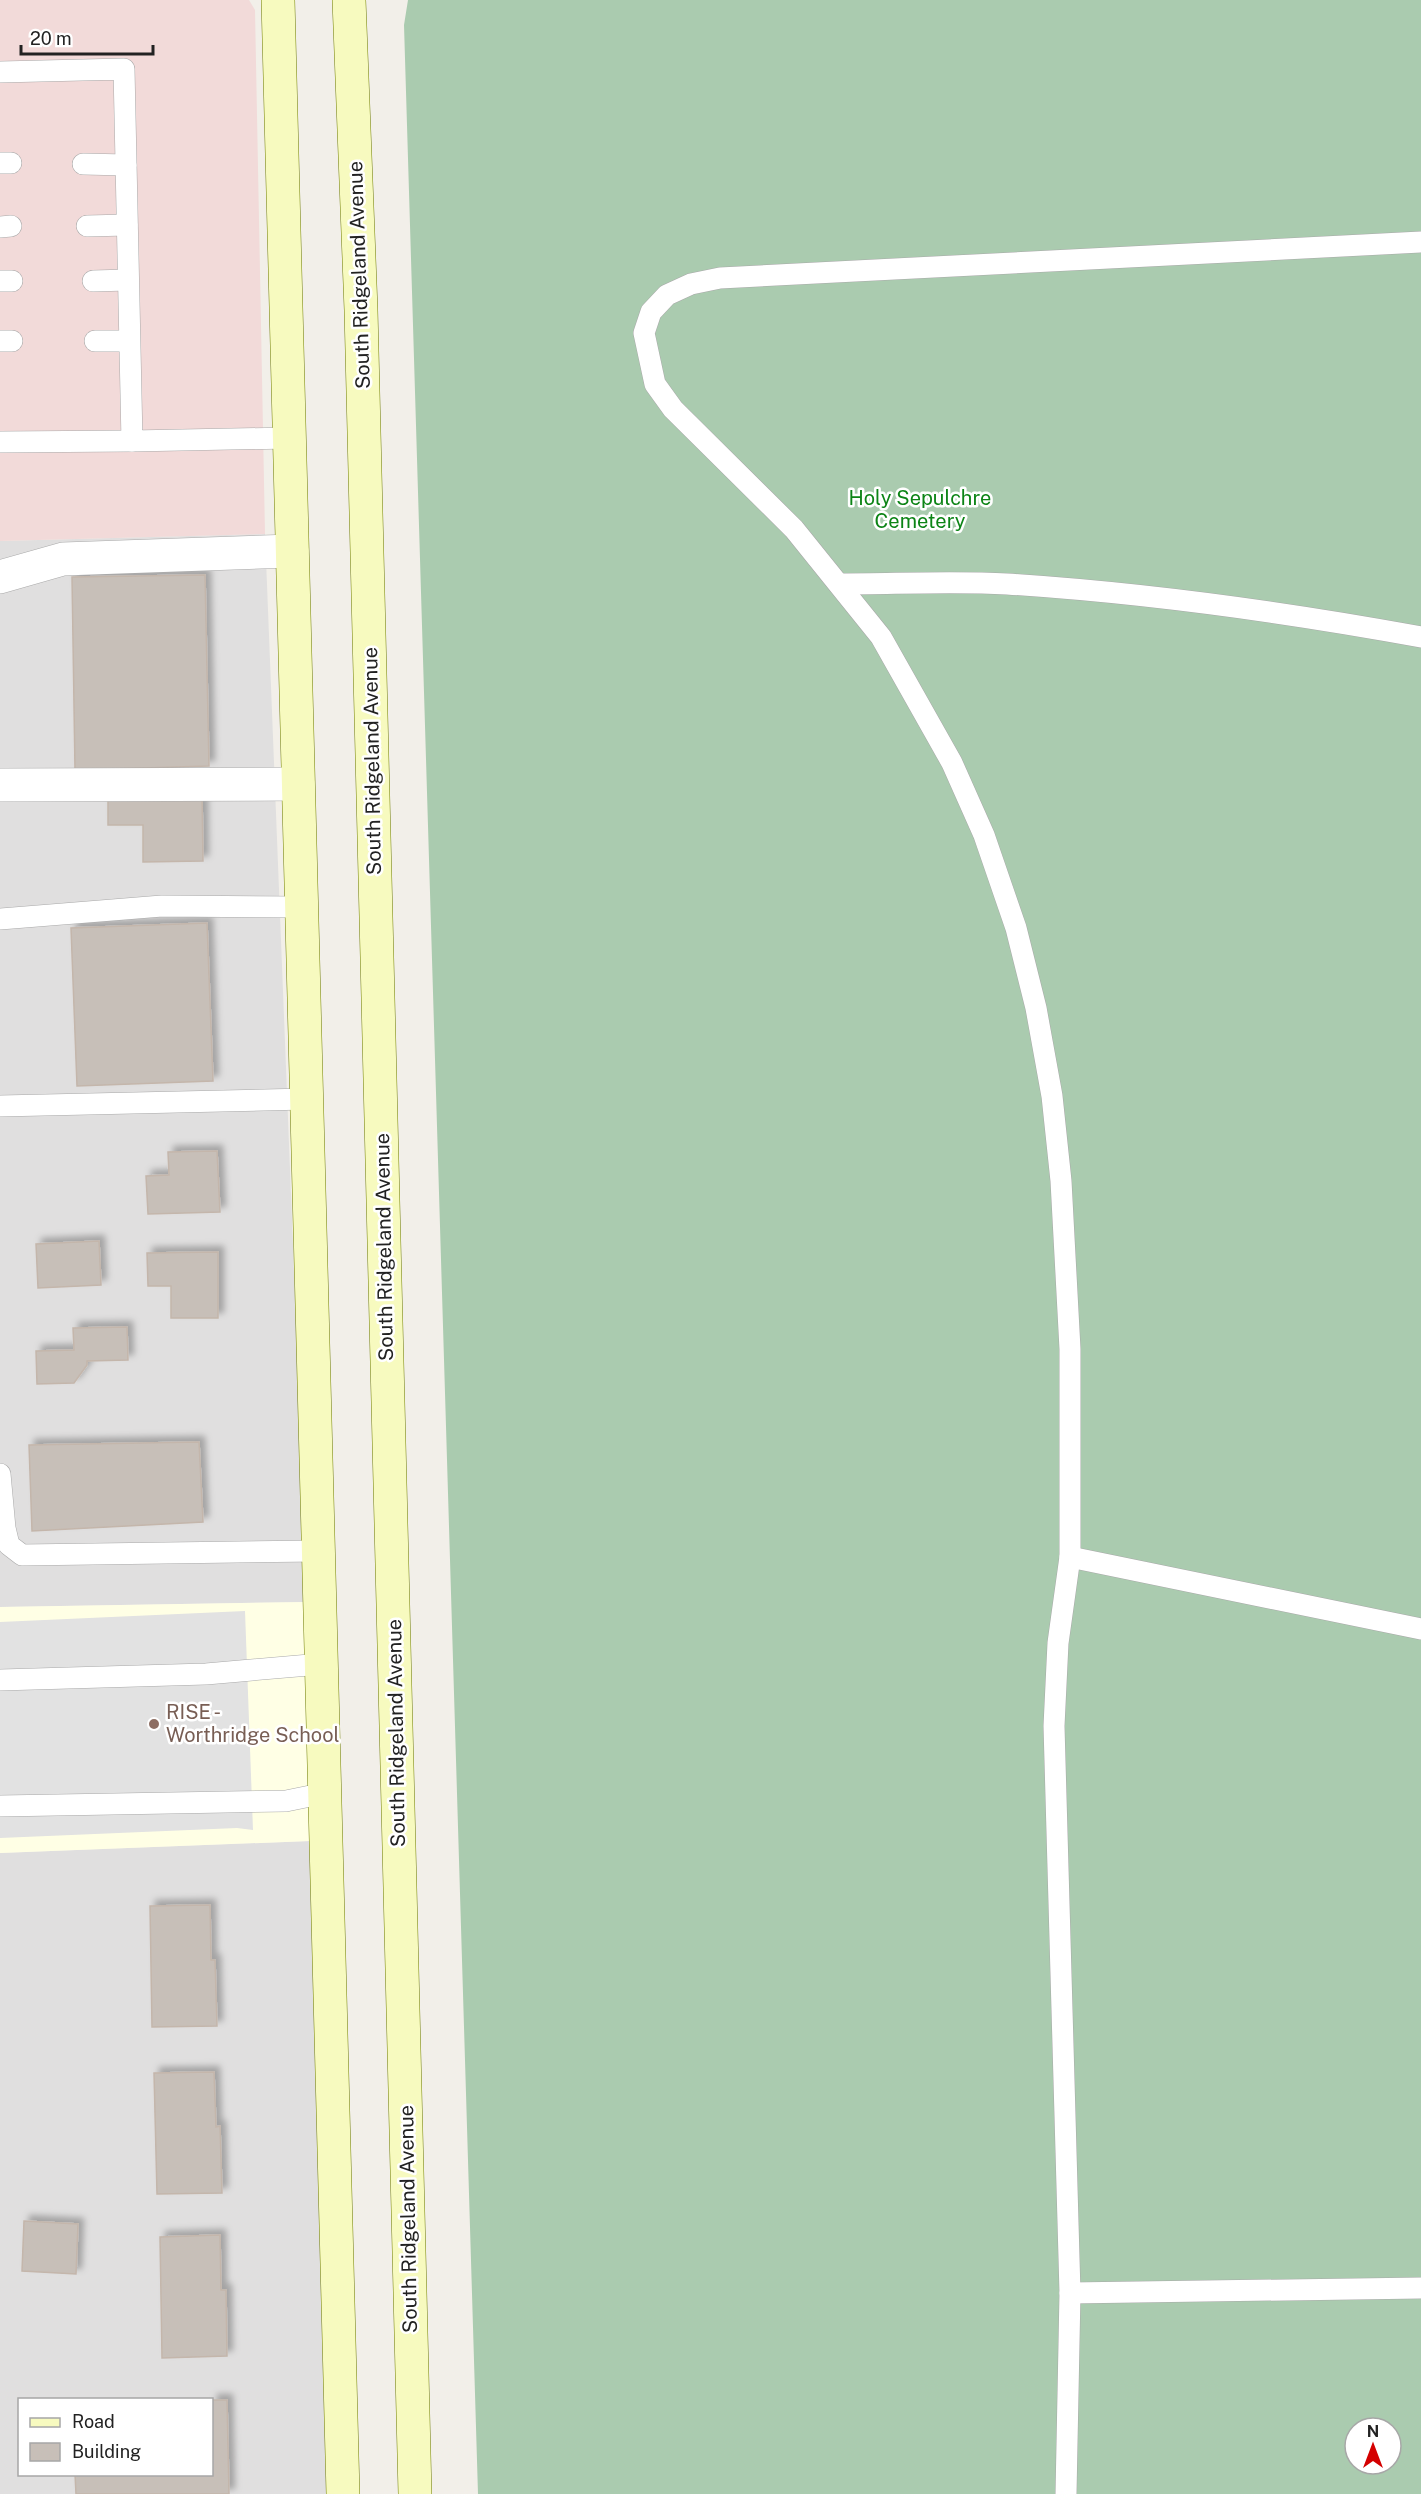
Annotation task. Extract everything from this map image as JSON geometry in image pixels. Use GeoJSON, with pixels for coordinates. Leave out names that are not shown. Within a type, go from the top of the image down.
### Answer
{"type":"FeatureCollection","features":[{"type":"Feature","properties":{"kind":"main road"},"geometry":{"type":"LineString","coordinates":[[278,0],[344,2494]]}},
{"type":"Feature","properties":{"kind":"main road","name":"South Ridgeland Avenue"},"geometry":{"type":"LineString","coordinates":[[349,0],[361,310],[415,2494]]}},
{"type":"Feature","properties":{"kind":"street"},"geometry":{"type":"LineString","coordinates":[[0,577],[63,559],[292,550]]}},
{"type":"Feature","properties":{"kind":"street"},"geometry":{"type":"LineString","coordinates":[[0,785],[298,784]]}},
{"type":"Feature","properties":{"kind":"lane"},"geometry":{"type":"LineString","coordinates":[[0,72],[124,69],[132,441]]}},
{"type":"Feature","properties":{"kind":"lane"},"geometry":{"type":"LineString","coordinates":[[83,164],[126,165]]}},
{"type":"Feature","properties":{"kind":"lane"},"geometry":{"type":"LineString","coordinates":[[87,226],[127,225]]}},
{"type":"Feature","properties":{"kind":"lane"},"geometry":{"type":"LineString","coordinates":[[1066,2494],[1070,2293],[1054,1726],[1058,1643],[1070,1557],[1070,1349],[1061,1181],[1052,1096],[1036,1008],[1016,928],[984,835],[952,763],[881,637],[794,529],[673,409],[656,384],[644,333],[651,312],[667,295],[691,284],[720,278],[1421,242]]}},
{"type":"Feature","properties":{"kind":"lane"},"geometry":{"type":"LineString","coordinates":[[93,281],[128,280]]}},
{"type":"Feature","properties":{"kind":"lane"},"geometry":{"type":"LineString","coordinates":[[95,341],[129,341]]}},
{"type":"Feature","properties":{"kind":"lane"},"geometry":{"type":"LineString","coordinates":[[0,442],[288,438]]}},
{"type":"Feature","properties":{"kind":"lane"},"geometry":{"type":"LineString","coordinates":[[840,584],[1005,584],[1170,597],[1308,616],[1421,637]]}},
{"type":"Feature","properties":{"kind":"lane"},"geometry":{"type":"LineString","coordinates":[[0,919],[162,906],[301,907]]}},
{"type":"Feature","properties":{"kind":"lane"},"geometry":{"type":"LineString","coordinates":[[0,1106],[306,1099]]}},
{"type":"Feature","properties":{"kind":"lane"},"geometry":{"type":"LineString","coordinates":[[0,1474],[4,1528],[9,1545],[22,1555],[318,1551]]}},
{"type":"Feature","properties":{"kind":"lane"},"geometry":{"type":"LineString","coordinates":[[1070,1557],[1421,1629]]}},
{"type":"Feature","properties":{"kind":"lane"},"geometry":{"type":"LineString","coordinates":[[0,1680],[206,1674],[321,1664]]}},
{"type":"Feature","properties":{"kind":"lane"},"geometry":{"type":"LineString","coordinates":[[0,1806],[286,1801],[325,1793]]}},
{"type":"Feature","properties":{"kind":"lane"},"geometry":{"type":"LineString","coordinates":[[1070,2293],[1421,2288]]}},
{"type":"Feature","properties":{"kind":"shaded area"},"geometry":{"type":"Polygon","coordinates":[[[0,0],[249,0],[255,10],[265,534],[0,541],[0,0]]]}},
{"type":"Feature","properties":{"kind":"shaded area"},"geometry":{"type":"Polygon","coordinates":[[[265,534],[307,1602],[0,1607],[0,541],[265,534]]]}},
{"type":"Feature","properties":{"kind":"shaded area","name":"RISE - Worthridge School"},"geometry":{"type":"Polygon","coordinates":[[[307,1602],[310,1841],[0,1853],[0,1607],[307,1602]]]}},
{"type":"Feature","properties":{"kind":"shaded area","name":"RISE - Worthridge School"},"geometry":{"type":"Polygon","coordinates":[[[245,1611],[253,1830],[237,1828],[0,1838],[0,1622],[245,1611]]]}},
{"type":"Feature","properties":{"kind":"shaded area"},"geometry":{"type":"Polygon","coordinates":[[[310,1841],[327,2494],[0,2494],[0,1853],[310,1841]]]}},
{"type":"Feature","properties":{"kind":"green space","name":"Holy Sepulchre Cemetery"},"geometry":{"type":"Polygon","coordinates":[[[408,0],[1421,0],[1421,2494],[478,2494],[404,25],[408,0]]]}},
{"type":"Feature","properties":{"kind":"building"},"geometry":{"type":"Polygon","coordinates":[[[205,575],[209,766],[75,770],[72,577],[205,575]]]}},
{"type":"Feature","properties":{"kind":"building"},"geometry":{"type":"Polygon","coordinates":[[[202,794],[203,861],[143,862],[143,825],[108,825],[108,796],[202,794]]]}},
{"type":"Feature","properties":{"kind":"building"},"geometry":{"type":"Polygon","coordinates":[[[207,923],[213,1081],[77,1086],[71,928],[207,923]]]}},
{"type":"Feature","properties":{"kind":"building"},"geometry":{"type":"Polygon","coordinates":[[[217,1151],[220,1212],[148,1214],[146,1176],[169,1175],[168,1152],[217,1151]]]}},
{"type":"Feature","properties":{"kind":"building"},"geometry":{"type":"Polygon","coordinates":[[[99,1241],[101,1285],[38,1288],[36,1244],[99,1241]]]}},
{"type":"Feature","properties":{"kind":"building"},"geometry":{"type":"Polygon","coordinates":[[[218,1252],[218,1318],[171,1318],[171,1286],[148,1286],[147,1253],[218,1252]]]}},
{"type":"Feature","properties":{"kind":"building"},"geometry":{"type":"Polygon","coordinates":[[[127,1327],[128,1360],[87,1361],[87,1365],[74,1383],[37,1384],[36,1351],[74,1350],[73,1328],[127,1327]]]}},
{"type":"Feature","properties":{"kind":"building"},"geometry":{"type":"Polygon","coordinates":[[[199,1442],[203,1522],[32,1531],[29,1445],[199,1442]]]}},
{"type":"Feature","properties":{"kind":"building"},"geometry":{"type":"Polygon","coordinates":[[[210,1905],[211,1960],[215,1960],[217,2026],[152,2027],[150,1906],[210,1905]]]}},
{"type":"Feature","properties":{"kind":"building"},"geometry":{"type":"Polygon","coordinates":[[[214,2072],[216,2127],[220,2126],[222,2193],[157,2194],[154,2073],[214,2072]]]}},
{"type":"Feature","properties":{"kind":"building"},"geometry":{"type":"Polygon","coordinates":[[[24,2221],[78,2224],[76,2274],[22,2271],[24,2221]]]}},
{"type":"Feature","properties":{"kind":"building"},"geometry":{"type":"Polygon","coordinates":[[[220,2235],[221,2290],[226,2290],[227,2356],[162,2358],[160,2237],[220,2235]]]}},
{"type":"Feature","properties":{"kind":"building"},"geometry":{"type":"Polygon","coordinates":[[[213,2400],[227,2400],[229,2494],[76,2494],[75,2476],[213,2476],[213,2400]]]}},
{"type":"Feature","properties":{"kind":"place","name":"RISE - Worthridge School"},"geometry":{"type":"Point","coordinates":[154,1724]}}]}
